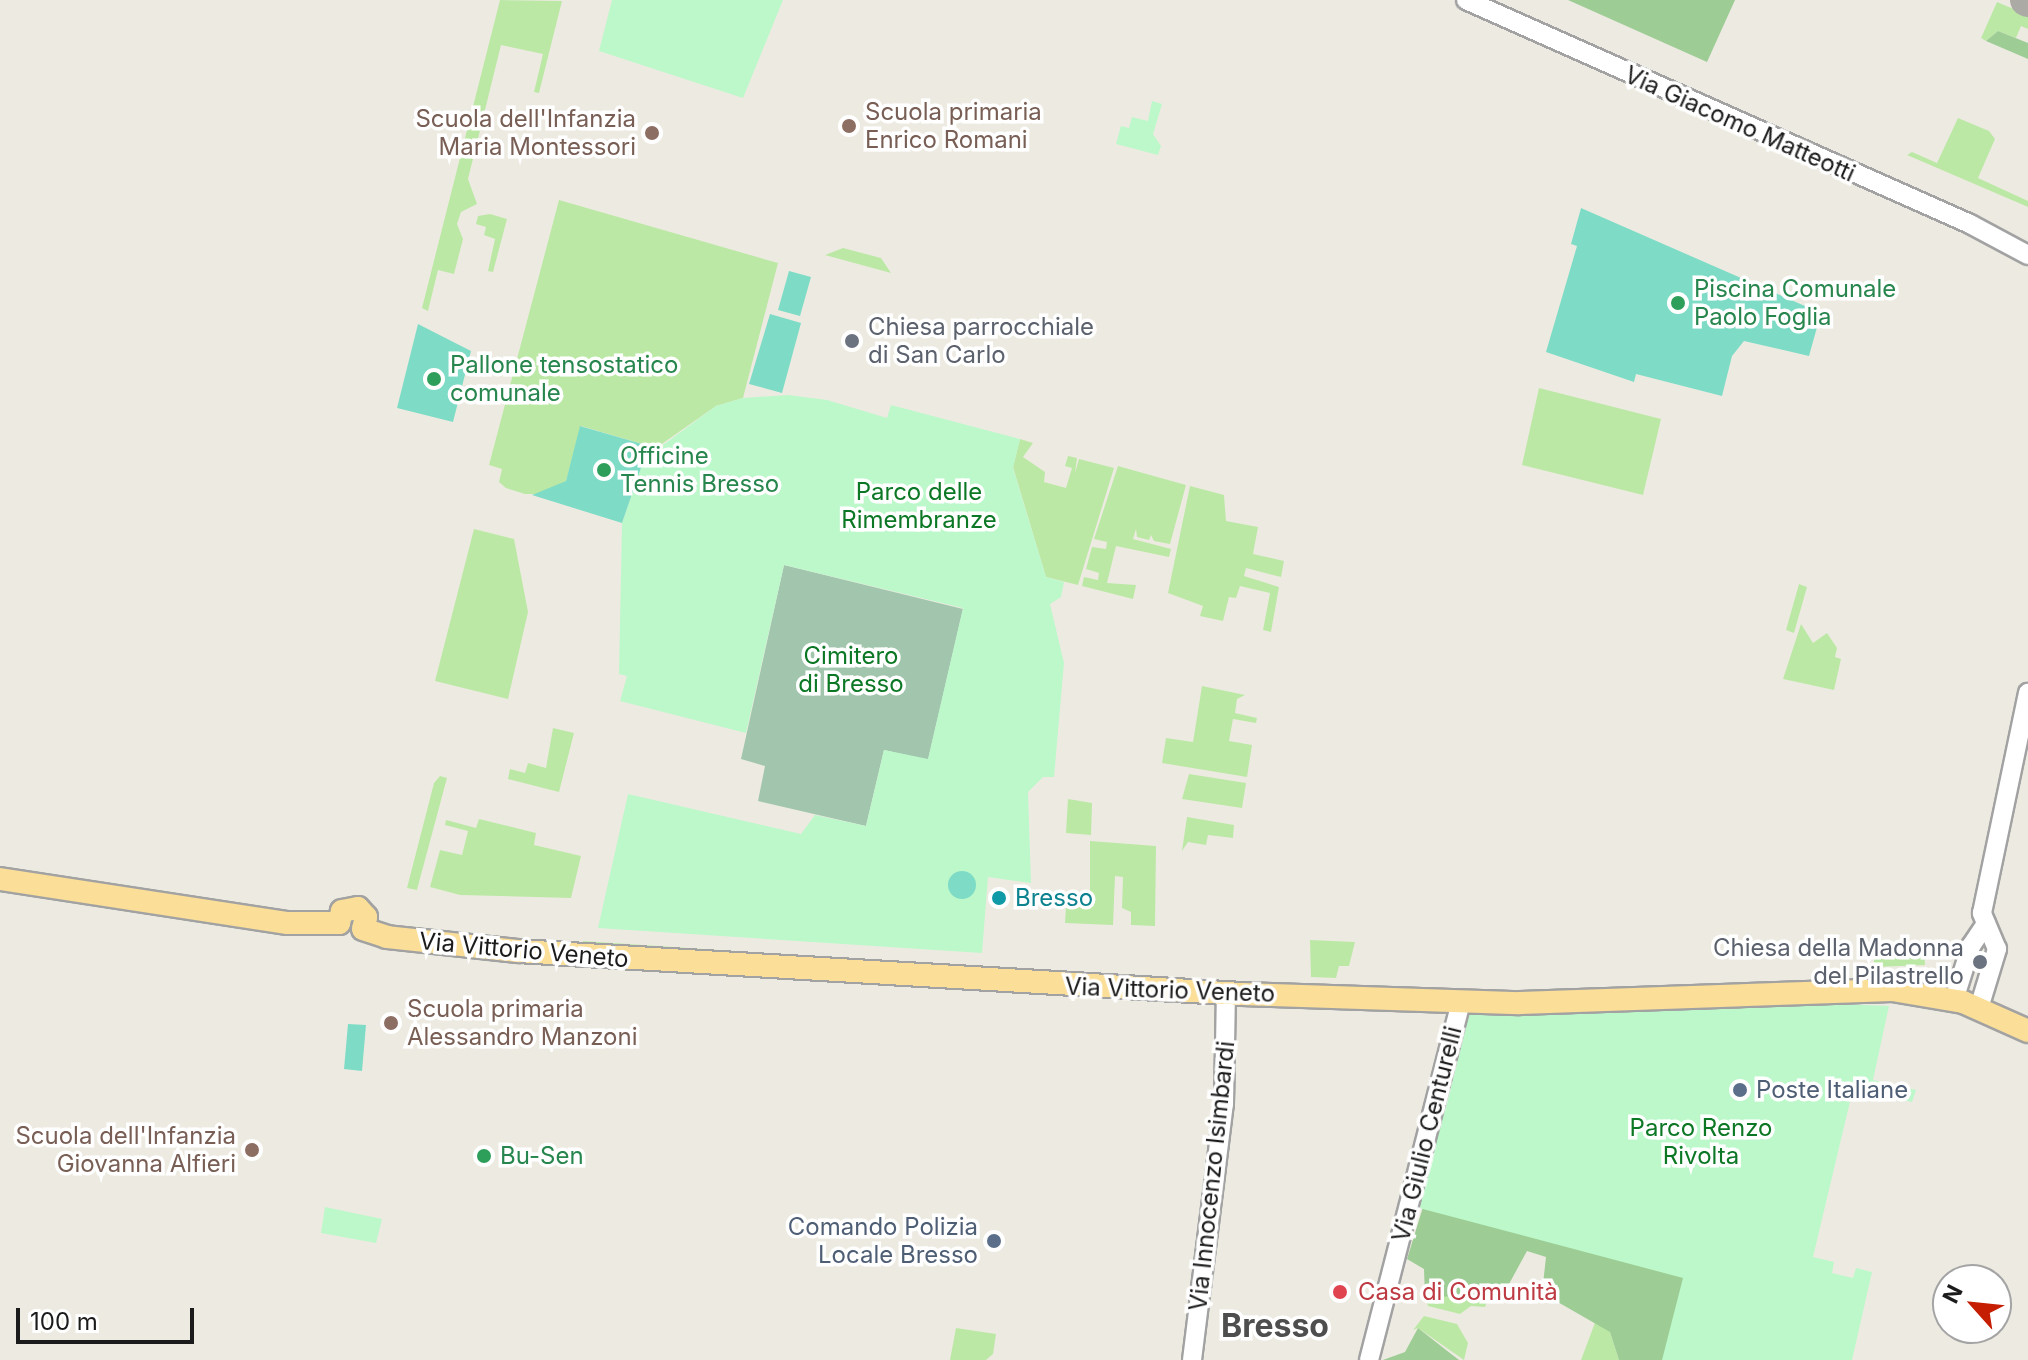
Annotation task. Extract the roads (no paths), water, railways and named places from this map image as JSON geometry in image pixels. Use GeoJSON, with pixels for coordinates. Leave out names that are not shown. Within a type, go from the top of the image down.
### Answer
{"type":"FeatureCollection","features":[{"type":"Feature","properties":{"kind":"main road","name":"Via Vittorio Veneto"},"geometry":{"type":"LineString","coordinates":[[0,879],[288,923],[339,923],[342,911],[353,907],[364,913],[363,929],[415,942],[544,953],[975,982],[1461,1001],[1592,1002],[1878,989],[1954,1000],[2028,1031]]}},
{"type":"Feature","properties":{"kind":"street","name":"Via Giacomo Matteotti"},"geometry":{"type":"LineString","coordinates":[[1466,0],[2024,249]]}},
{"type":"Feature","properties":{"kind":"street"},"geometry":{"type":"LineString","coordinates":[[1979,1008],[1997,949],[1986,924],[1984,902],[2028,693]]}},
{"type":"Feature","properties":{"kind":"street"},"geometry":{"type":"LineString","coordinates":[[1954,1000],[1971,946],[1986,924]]}},
{"type":"Feature","properties":{"kind":"street","name":"Via Innocenzo Isimbardi"},"geometry":{"type":"LineString","coordinates":[[1192,1360],[1224,1104],[1226,992]]}},
{"type":"Feature","properties":{"kind":"street","name":"Via Giulio Centurelli"},"geometry":{"type":"LineString","coordinates":[[1369,1360],[1461,1001]]}},
{"type":"Feature","properties":{"kind":"place","name":"Scuola primaria Enrico Romani"},"geometry":{"type":"Point","coordinates":[849,126]}},
{"type":"Feature","properties":{"kind":"place","name":"Scuola dell'Infanzia Maria Montessori"},"geometry":{"type":"Point","coordinates":[652,133]}},
{"type":"Feature","properties":{"kind":"place","name":"Piscina Comunale Paolo Foglia"},"geometry":{"type":"Point","coordinates":[1678,303]}},
{"type":"Feature","properties":{"kind":"place","name":"Chiesa parrocchiale di San Carlo"},"geometry":{"type":"Point","coordinates":[852,341]}},
{"type":"Feature","properties":{"kind":"place","name":"Pallone tensostatico comunale"},"geometry":{"type":"Point","coordinates":[434,379]}},
{"type":"Feature","properties":{"kind":"place","name":"Officine Tennis Bresso"},"geometry":{"type":"Point","coordinates":[604,470]}},
{"type":"Feature","properties":{"kind":"place","name":"Bresso"},"geometry":{"type":"Point","coordinates":[999,898]}},
{"type":"Feature","properties":{"kind":"place","name":"Chiesa della Madonna del Pilastrello"},"geometry":{"type":"Point","coordinates":[1980,962]}},
{"type":"Feature","properties":{"kind":"place","name":"Scuola primaria Alessandro Manzoni"},"geometry":{"type":"Point","coordinates":[391,1023]}},
{"type":"Feature","properties":{"kind":"place","name":"Poste Italiane"},"geometry":{"type":"Point","coordinates":[1740,1090]}},
{"type":"Feature","properties":{"kind":"place","name":"Scuola dell'Infanzia Giovanna Alfieri"},"geometry":{"type":"Point","coordinates":[252,1150]}},
{"type":"Feature","properties":{"kind":"place","name":"Bu-Sen"},"geometry":{"type":"Point","coordinates":[484,1156]}},
{"type":"Feature","properties":{"kind":"place","name":"Comando Polizia Locale Bresso"},"geometry":{"type":"Point","coordinates":[994,1241]}},
{"type":"Feature","properties":{"kind":"place","name":"Casa di Comunità"},"geometry":{"type":"Point","coordinates":[1340,1292]}},
{"type":"Feature","properties":{"kind":"district","name":"Bresso"},"geometry":{"type":"Point","coordinates":[1275,1326]}},
{"type":"Feature","properties":{"kind":"park label","name":"Parco delle Rimembranze"},"geometry":{"type":"Point","coordinates":[919,506]}},
{"type":"Feature","properties":{"kind":"park label","name":"Cimitero di Bresso"},"geometry":{"type":"Point","coordinates":[851,670]}},
{"type":"Feature","properties":{"kind":"park label","name":"Parco Renzo Rivolta"},"geometry":{"type":"Point","coordinates":[1701,1142]}}]}
